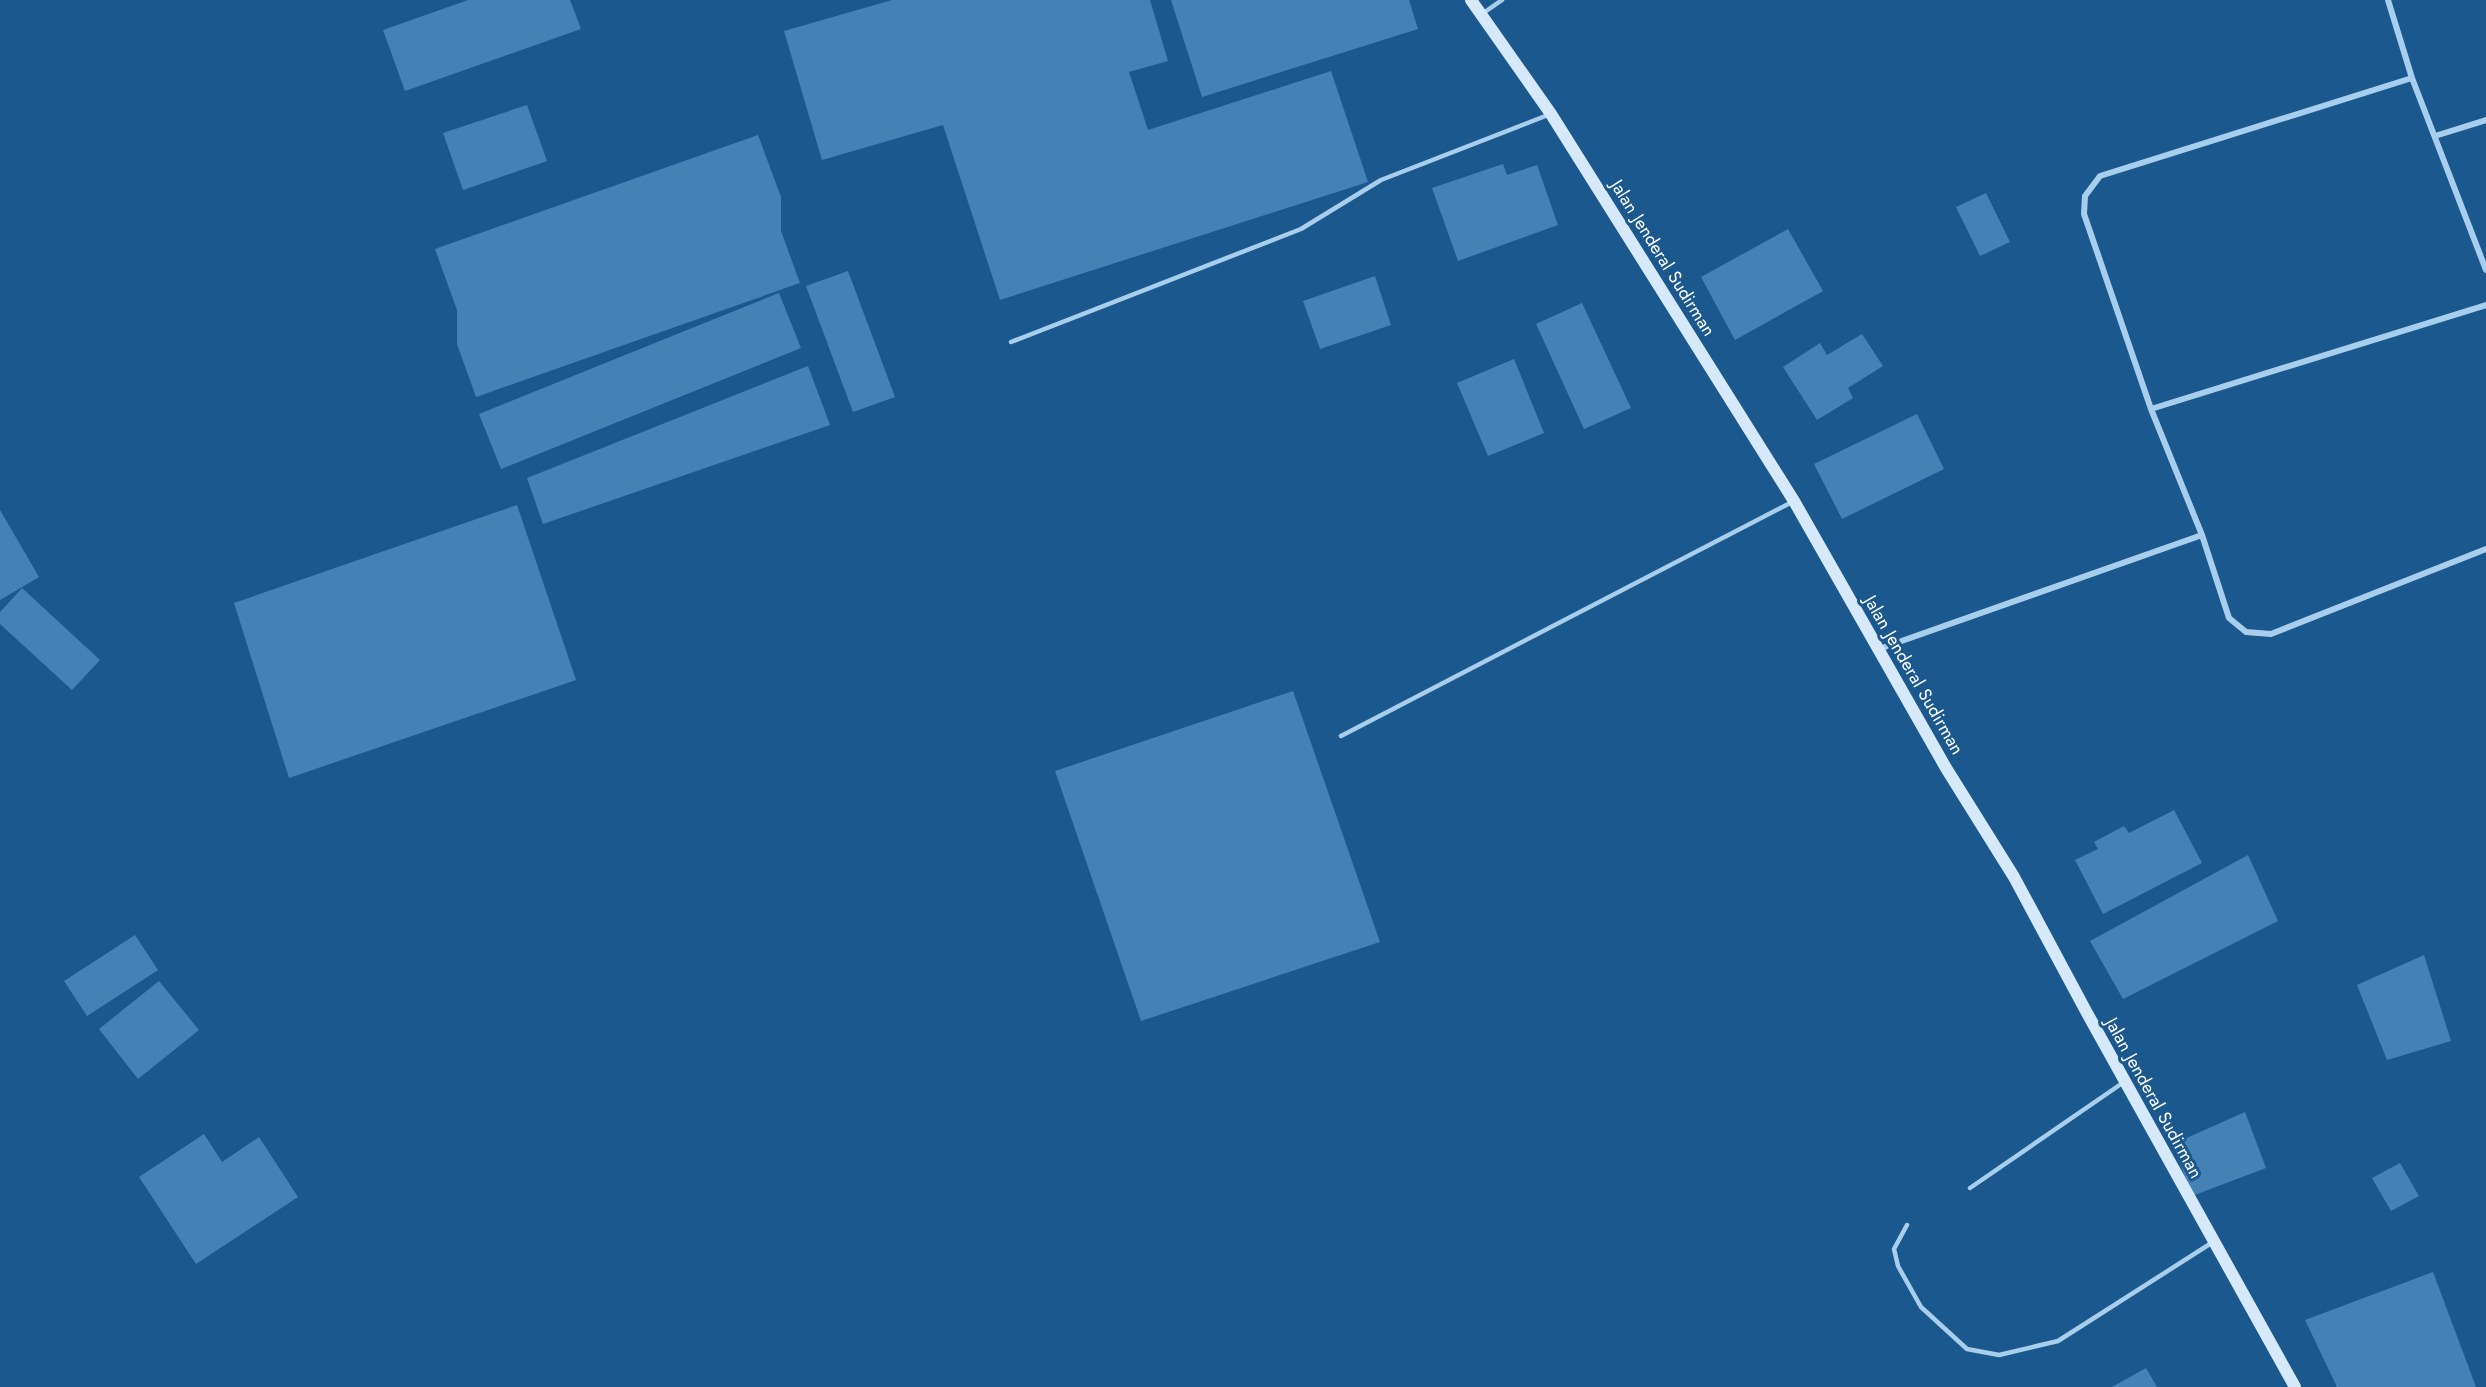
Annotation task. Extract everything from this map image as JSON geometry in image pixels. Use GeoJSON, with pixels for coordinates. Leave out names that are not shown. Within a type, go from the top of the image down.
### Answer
{"type":"FeatureCollection","features":[{"type":"Feature","properties":{"kind":"main road","name":"Jalan Jenderal Sudirman"},"geometry":{"type":"LineString","coordinates":[[1471,0],[1479,15],[1551,114],[1794,501],[1946,768],[2014,877],[2213,1242],[2295,1387]]}},
{"type":"Feature","properties":{"kind":"street"},"geometry":{"type":"LineString","coordinates":[[2388,0],[2412,78],[2486,270]]}},
{"type":"Feature","properties":{"kind":"street"},"geometry":{"type":"LineString","coordinates":[[2412,78],[2100,176],[2085,196],[2084,214],[2151,409],[2202,536],[2229,618],[2246,632],[2271,634],[2486,549]]}},
{"type":"Feature","properties":{"kind":"street"},"geometry":{"type":"LineString","coordinates":[[2435,136],[2486,120]]}},
{"type":"Feature","properties":{"kind":"street"},"geometry":{"type":"LineString","coordinates":[[2151,409],[2486,305]]}},
{"type":"Feature","properties":{"kind":"street"},"geometry":{"type":"LineString","coordinates":[[1878,649],[2202,536]]}},
{"type":"Feature","properties":{"kind":"lane"},"geometry":{"type":"LineString","coordinates":[[1479,15],[1503,0]]}},
{"type":"Feature","properties":{"kind":"lane"},"geometry":{"type":"LineString","coordinates":[[1011,342],[1301,229],[1381,180],[1551,114]]}},
{"type":"Feature","properties":{"kind":"lane"},"geometry":{"type":"LineString","coordinates":[[1341,736],[1794,501]]}},
{"type":"Feature","properties":{"kind":"lane"},"geometry":{"type":"LineString","coordinates":[[1970,1188],[2125,1082]]}},
{"type":"Feature","properties":{"kind":"lane"},"geometry":{"type":"LineString","coordinates":[[1907,1224],[1894,1249],[1898,1266],[1921,1307],[1967,1349],[2000,1355],[2058,1341],[2213,1242]]}},
{"type":"Feature","properties":{"kind":"building"},"geometry":{"type":"Polygon","coordinates":[[[468,0],[570,0],[581,29],[405,91],[383,30],[468,0]]]}},
{"type":"Feature","properties":{"kind":"building"},"geometry":{"type":"Polygon","coordinates":[[[892,0],[1150,0],[1168,61],[1129,72],[1148,130],[1331,71],[1368,182],[1000,300],[943,125],[822,160],[784,31],[892,0]]]}},
{"type":"Feature","properties":{"kind":"building"},"geometry":{"type":"Polygon","coordinates":[[[1171,0],[1409,0],[1418,29],[1202,97],[1171,0]]]}},
{"type":"Feature","properties":{"kind":"building"},"geometry":{"type":"Polygon","coordinates":[[[527,105],[547,161],[463,190],[443,133],[527,105]]]}},
{"type":"Feature","properties":{"kind":"building"},"geometry":{"type":"Polygon","coordinates":[[[758,135],[781,197],[781,231],[800,283],[476,397],[457,344],[457,310],[435,249],[758,135]]]}},
{"type":"Feature","properties":{"kind":"building"},"geometry":{"type":"Polygon","coordinates":[[[1503,164],[1507,175],[1537,165],[1558,225],[1458,261],[1432,188],[1503,164]]]}},
{"type":"Feature","properties":{"kind":"building"},"geometry":{"type":"Polygon","coordinates":[[[1986,193],[2010,242],[1980,256],[1956,207],[1986,193]]]}},
{"type":"Feature","properties":{"kind":"building"},"geometry":{"type":"Polygon","coordinates":[[[1788,229],[1823,291],[1735,340],[1701,277],[1788,229]]]}},
{"type":"Feature","properties":{"kind":"building"},"geometry":{"type":"Polygon","coordinates":[[[848,271],[895,397],[853,412],[806,286],[848,271]]]}},
{"type":"Feature","properties":{"kind":"building"},"geometry":{"type":"Polygon","coordinates":[[[1375,276],[1391,325],[1320,349],[1303,301],[1375,276]]]}},
{"type":"Feature","properties":{"kind":"building"},"geometry":{"type":"Polygon","coordinates":[[[779,293],[801,348],[501,469],[479,414],[779,293]]]}},
{"type":"Feature","properties":{"kind":"building"},"geometry":{"type":"Polygon","coordinates":[[[1582,303],[1631,408],[1584,429],[1536,324],[1582,303]]]}},
{"type":"Feature","properties":{"kind":"building"},"geometry":{"type":"Polygon","coordinates":[[[1862,334],[1883,366],[1848,388],[1853,398],[1817,420],[1783,367],[1820,343],[1827,355],[1862,334]]]}},
{"type":"Feature","properties":{"kind":"building"},"geometry":{"type":"Polygon","coordinates":[[[1514,359],[1544,433],[1488,456],[1457,383],[1514,359]]]}},
{"type":"Feature","properties":{"kind":"building"},"geometry":{"type":"Polygon","coordinates":[[[808,366],[830,425],[543,524],[527,478],[808,366]]]}},
{"type":"Feature","properties":{"kind":"building"},"geometry":{"type":"Polygon","coordinates":[[[1917,414],[1944,469],[1842,519],[1814,464],[1917,414]]]}},
{"type":"Feature","properties":{"kind":"building"},"geometry":{"type":"Polygon","coordinates":[[[517,505],[576,680],[289,778],[234,603],[517,505]]]}},
{"type":"Feature","properties":{"kind":"building"},"geometry":{"type":"Polygon","coordinates":[[[0,510],[39,577],[0,600],[0,510]]]}},
{"type":"Feature","properties":{"kind":"building"},"geometry":{"type":"Polygon","coordinates":[[[22,588],[100,660],[72,690],[0,624],[0,612],[22,588]]]}},
{"type":"Feature","properties":{"kind":"building"},"geometry":{"type":"Polygon","coordinates":[[[1293,691],[1380,942],[1141,1021],[1055,771],[1293,691]]]}},
{"type":"Feature","properties":{"kind":"building"},"geometry":{"type":"Polygon","coordinates":[[[2174,810],[2202,863],[2103,914],[2075,860],[2098,849],[2094,842],[2124,826],[2129,833],[2174,810]]]}},
{"type":"Feature","properties":{"kind":"building"},"geometry":{"type":"Polygon","coordinates":[[[2248,855],[2278,921],[2123,999],[2090,941],[2248,855]]]}},
{"type":"Feature","properties":{"kind":"building"},"geometry":{"type":"Polygon","coordinates":[[[135,935],[158,970],[87,1016],[64,981],[135,935]]]}},
{"type":"Feature","properties":{"kind":"building"},"geometry":{"type":"Polygon","coordinates":[[[2424,955],[2451,1041],[2387,1060],[2357,985],[2424,955]]]}},
{"type":"Feature","properties":{"kind":"building"},"geometry":{"type":"Polygon","coordinates":[[[159,981],[199,1030],[138,1079],[99,1029],[159,981]]]}},
{"type":"Feature","properties":{"kind":"building"},"geometry":{"type":"Polygon","coordinates":[[[2245,1112],[2266,1168],[2192,1196],[2173,1144],[2245,1112]]]}},
{"type":"Feature","properties":{"kind":"building"},"geometry":{"type":"Polygon","coordinates":[[[204,1134],[222,1162],[259,1137],[298,1197],[196,1264],[139,1177],[204,1134]]]}},
{"type":"Feature","properties":{"kind":"building"},"geometry":{"type":"Polygon","coordinates":[[[2400,1163],[2419,1196],[2391,1211],[2372,1178],[2400,1163]]]}},
{"type":"Feature","properties":{"kind":"building"},"geometry":{"type":"Polygon","coordinates":[[[2433,1272],[2476,1387],[2337,1387],[2305,1320],[2433,1272]]]}},
{"type":"Feature","properties":{"kind":"building"},"geometry":{"type":"Polygon","coordinates":[[[2146,1368],[2157,1387],[2112,1387],[2146,1368]]]}}]}
